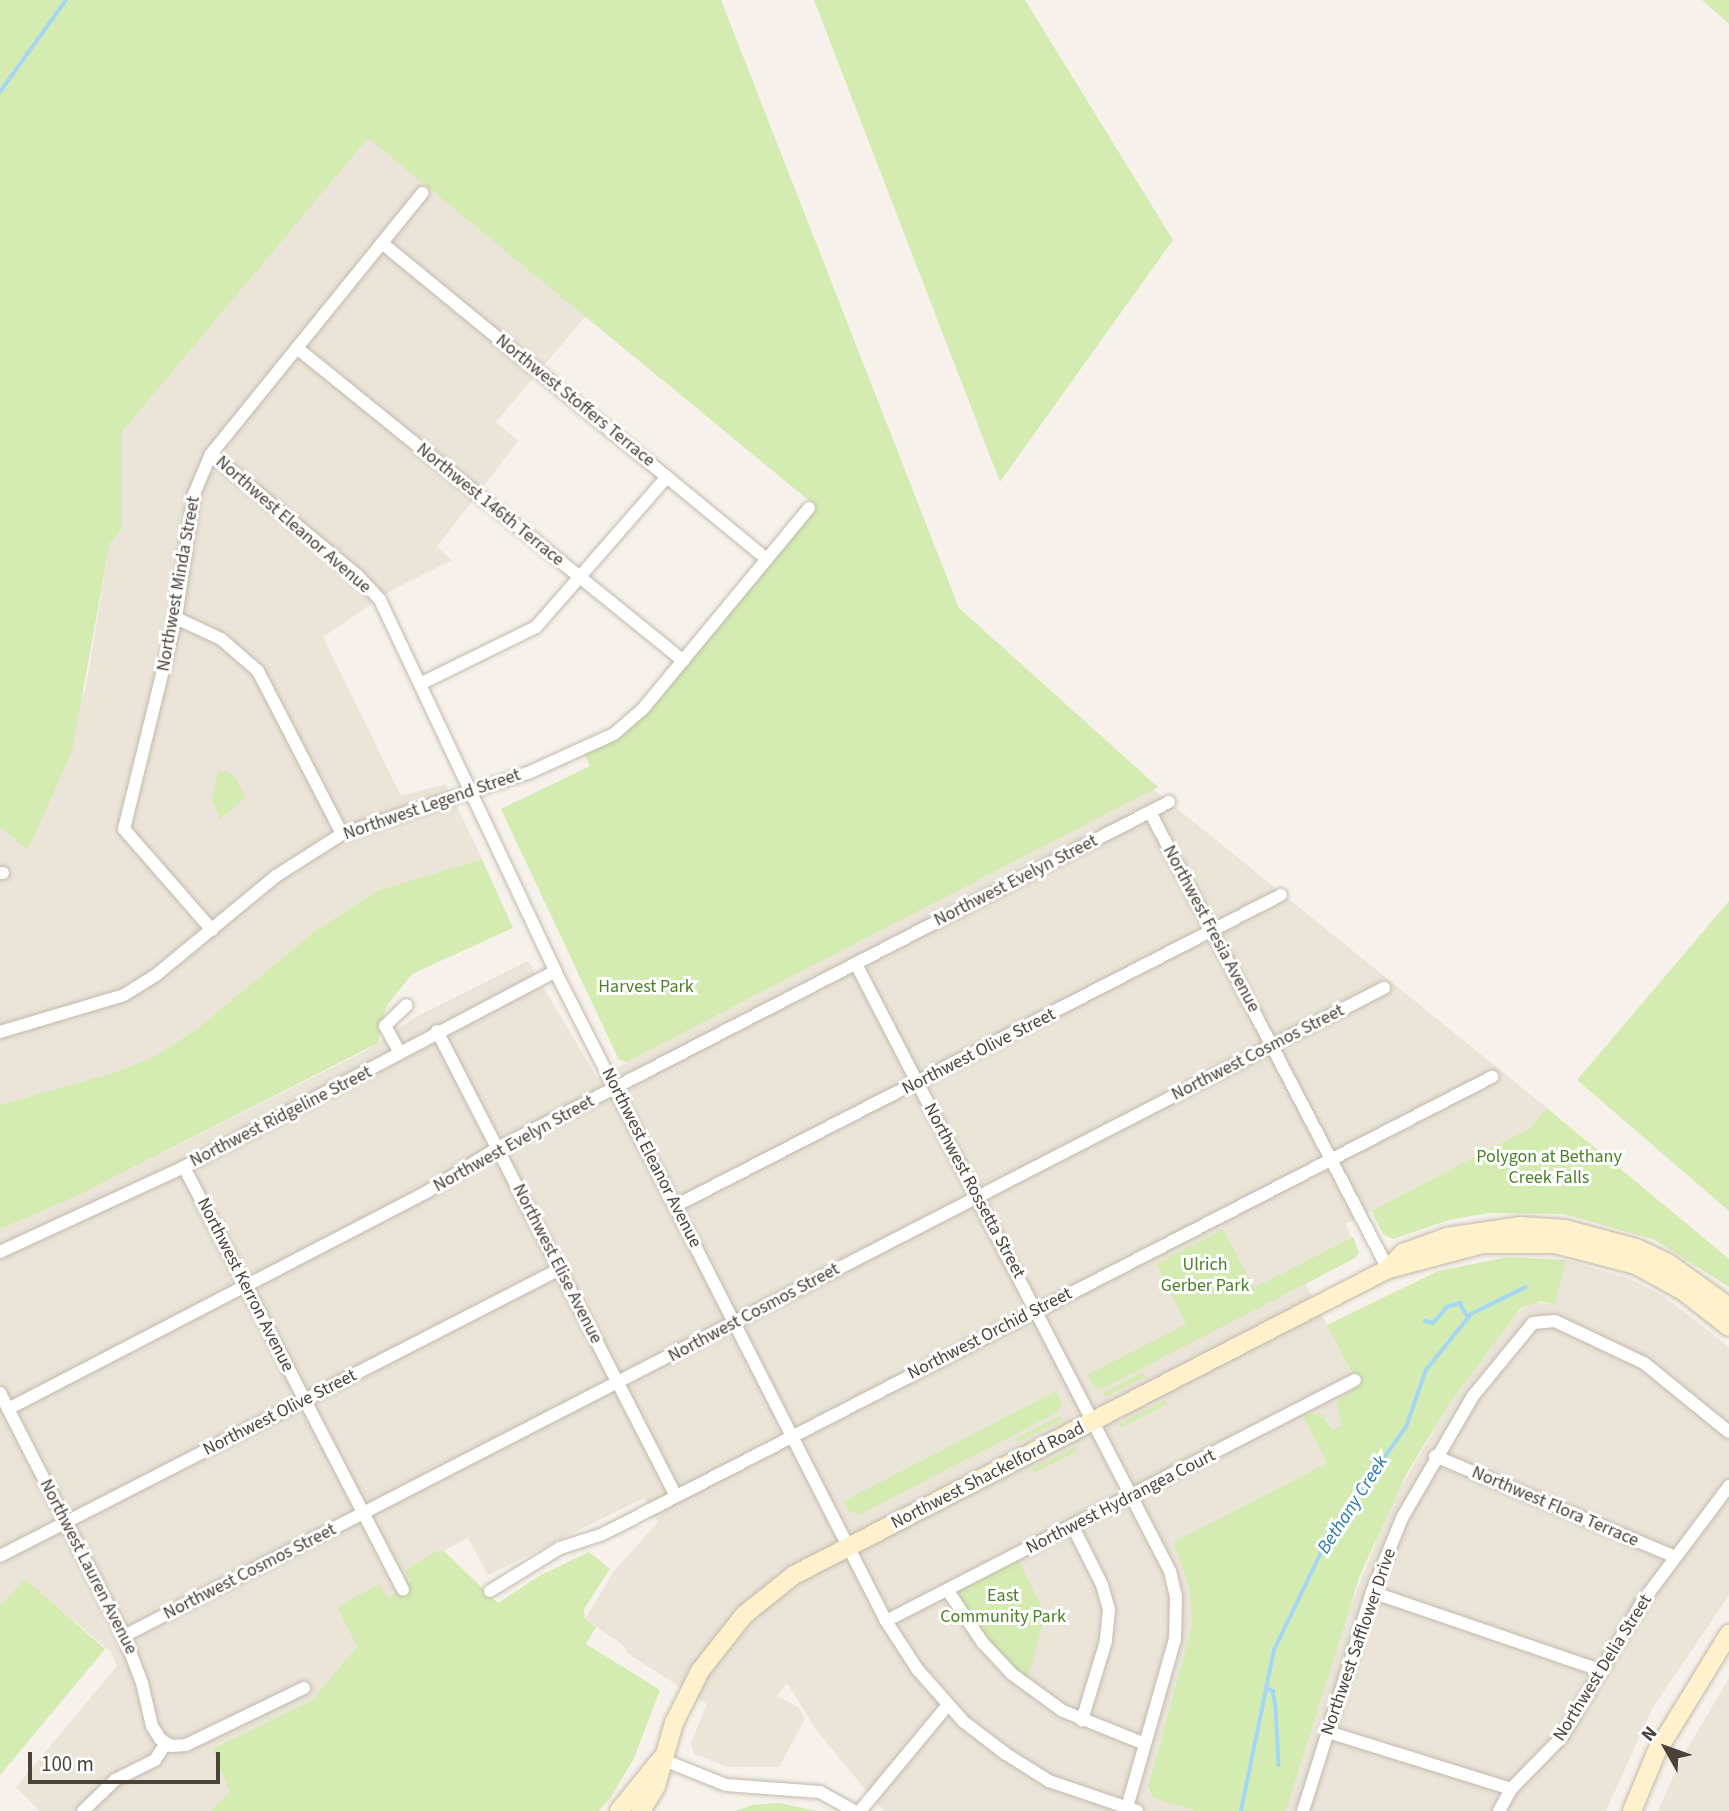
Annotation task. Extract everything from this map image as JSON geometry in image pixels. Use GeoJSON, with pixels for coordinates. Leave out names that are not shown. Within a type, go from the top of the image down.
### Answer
{"type":"FeatureCollection","features":[{"type":"Feature","properties":{"kind":"street","name":"Northwest Minda Street"},"geometry":{"type":"LineString","coordinates":[[212,930],[124,829],[176,618],[194,494],[211,454],[422,193]]}},
{"type":"Feature","properties":{"kind":"street","name":"Northwest Stoffers Terrace"},"geometry":{"type":"LineString","coordinates":[[382,243],[767,559]]}},
{"type":"Feature","properties":{"kind":"street","name":"Northwest 146th Terrace"},"geometry":{"type":"LineString","coordinates":[[297,348],[683,661]]}},
{"type":"Feature","properties":{"kind":"street","name":"Northwest Eleanor Avenue"},"geometry":{"type":"LineString","coordinates":[[211,454],[357,575],[380,600],[555,971],[850,1545],[886,1621],[947,1705],[984,1739],[1049,1781],[1130,1810]]}},
{"type":"Feature","properties":{"kind":"street"},"geometry":{"type":"LineString","coordinates":[[420,684],[536,627],[582,579],[667,477]]}},
{"type":"Feature","properties":{"kind":"street","name":"Northwest Legend Street"},"geometry":{"type":"LineString","coordinates":[[0,1032],[124,995],[212,930],[276,876],[342,834],[472,792],[572,755],[614,734],[642,710],[810,508]]}},
{"type":"Feature","properties":{"kind":"street"},"geometry":{"type":"LineString","coordinates":[[176,618],[221,639],[258,671],[342,834]]}},
{"type":"Feature","properties":{"kind":"street","name":"Northwest Evelyn Street"},"geometry":{"type":"LineString","coordinates":[[8,1409],[425,1193],[498,1148],[1169,802]]}},
{"type":"Feature","properties":{"kind":"street","name":"Northwest Fresia Avenue"},"geometry":{"type":"LineString","coordinates":[[1150,812],[1388,1269]]}},
{"type":"Feature","properties":{"kind":"street","name":"Northwest Olive Street"},"geometry":{"type":"LineString","coordinates":[[675,1206],[1281,895]]}},
{"type":"Feature","properties":{"kind":"street","name":"Northwest Rossetta Street"},"geometry":{"type":"LineString","coordinates":[[856,964],[1161,1549],[1176,1596],[1171,1660],[1145,1744],[1130,1810]]}},
{"type":"Feature","properties":{"kind":"street","name":"Northwest Ridgeline Street"},"geometry":{"type":"LineString","coordinates":[[0,1252],[184,1167],[555,971]]}},
{"type":"Feature","properties":{"kind":"street","name":"Northwest Cosmos Street"},"geometry":{"type":"LineString","coordinates":[[124,1636],[1384,988]]}},
{"type":"Feature","properties":{"kind":"street"},"geometry":{"type":"LineString","coordinates":[[400,1052],[385,1026],[407,1004]]}},
{"type":"Feature","properties":{"kind":"street","name":"Northwest Elise Avenue"},"geometry":{"type":"LineString","coordinates":[[437,1031],[676,1496]]}},
{"type":"Feature","properties":{"kind":"street","name":"Northwest Orchid Street"},"geometry":{"type":"LineString","coordinates":[[490,1591],[560,1548],[603,1534],[1492,1076]]}},
{"type":"Feature","properties":{"kind":"street","name":"Northwest Kerron Avenue"},"geometry":{"type":"LineString","coordinates":[[184,1167],[403,1590]]}},
{"type":"Feature","properties":{"kind":"street","name":"Northwest Shackelford Road"},"geometry":{"type":"LineString","coordinates":[[1388,1269],[1403,1253],[1447,1237],[1521,1226],[1565,1229],[1636,1248],[1668,1263],[1729,1307]]}},
{"type":"Feature","properties":{"kind":"street","name":"Northwest Shackelford Road"},"geometry":{"type":"LineString","coordinates":[[641,1811],[656,1786],[661,1759],[700,1671],[744,1615],[794,1575],[1388,1269],[1483,1244],[1555,1244],[1636,1265],[1683,1291],[1729,1327]]}},
{"type":"Feature","properties":{"kind":"street","name":"Northwest Olive Street"},"geometry":{"type":"LineString","coordinates":[[0,1556],[560,1269]]}},
{"type":"Feature","properties":{"kind":"street","name":"Northwest Safflower Drive"},"geometry":{"type":"LineString","coordinates":[[1303,1811],[1372,1591],[1402,1518],[1435,1456],[1473,1396],[1527,1329],[1543,1319],[1644,1363],[1729,1432]]}},
{"type":"Feature","properties":{"kind":"street","name":"Northwest Hydrangea Court"},"geometry":{"type":"LineString","coordinates":[[886,1621],[1355,1380]]}},
{"type":"Feature","properties":{"kind":"street","name":"Northwest Lauren Avenue"},"geometry":{"type":"LineString","coordinates":[[0,1393],[124,1636],[140,1674],[152,1726],[166,1744]]}},
{"type":"Feature","properties":{"kind":"street","name":"Northwest Flora Terrace"},"geometry":{"type":"LineString","coordinates":[[1435,1456],[1675,1557]]}},
{"type":"Feature","properties":{"kind":"street","name":"Northwest Delia Street"},"geometry":{"type":"LineString","coordinates":[[1499,1811],[1511,1789],[1561,1738],[1600,1670],[1675,1557],[1729,1486]]}},
{"type":"Feature","properties":{"kind":"street"},"geometry":{"type":"LineString","coordinates":[[1073,1527],[1102,1585],[1109,1610],[1106,1642],[1082,1720]]}},
{"type":"Feature","properties":{"kind":"street"},"geometry":{"type":"LineString","coordinates":[[948,1591],[983,1643],[1012,1674],[1082,1720],[1145,1744]]}},
{"type":"Feature","properties":{"kind":"street"},"geometry":{"type":"LineString","coordinates":[[1372,1591],[1600,1670]]}},
{"type":"Feature","properties":{"kind":"street"},"geometry":{"type":"LineString","coordinates":[[1632,1811],[1662,1741],[1729,1634]]}},
{"type":"Feature","properties":{"kind":"street"},"geometry":{"type":"LineString","coordinates":[[83,1811],[115,1780],[155,1760],[166,1744],[186,1745],[304,1688]]}},
{"type":"Feature","properties":{"kind":"street"},"geometry":{"type":"LineString","coordinates":[[860,1811],[947,1705]]}},
{"type":"Feature","properties":{"kind":"street"},"geometry":{"type":"LineString","coordinates":[[1328,1732],[1511,1789]]}},
{"type":"Feature","properties":{"kind":"street"},"geometry":{"type":"LineString","coordinates":[[661,1759],[726,1785],[820,1792],[854,1811]]}},
{"type":"Feature","properties":{"kind":"street","name":"Northwest Shackelford Road"},"geometry":{"type":"LineString","coordinates":[[619,1811],[661,1759]]}},
{"type":"Feature","properties":{"kind":"shaded area"},"geometry":{"type":"Polygon","coordinates":[[[368,137],[586,316],[496,422],[518,441],[437,547],[452,560],[394,589],[323,637],[401,796],[446,784],[482,859],[379,890],[316,930],[198,1028],[157,1055],[116,1072],[0,1105],[0,827],[29,850],[86,687],[110,543],[122,529],[122,432],[368,137]]]}},
{"type":"Feature","properties":{"kind":"shaded area"},"geometry":{"type":"Polygon","coordinates":[[[1153,789],[1547,1108],[1530,1128],[1346,1224],[1358,1255],[1306,1284],[1358,1385],[1336,1402],[1343,1425],[1332,1431],[1326,1418],[1327,1463],[1175,1542],[1189,1587],[1192,1625],[1148,1791],[1153,1798],[1196,1811],[883,1811],[817,1731],[787,1683],[777,1696],[798,1707],[805,1719],[779,1767],[728,1767],[694,1754],[691,1743],[707,1704],[627,1653],[623,1645],[585,1619],[614,1571],[658,1522],[644,1498],[488,1575],[468,1538],[406,1570],[411,1581],[312,1700],[212,1749],[230,1792],[211,1811],[39,1811],[16,1787],[117,1666],[111,1652],[25,1580],[0,1606],[0,1229],[77,1196],[367,1050],[414,1018],[528,961],[597,1078],[1153,789]]]}},
{"type":"Feature","properties":{"kind":"shaded area"},"geometry":{"type":"Polygon","coordinates":[[[1566,1260],[1630,1279],[1662,1295],[1729,1347],[1729,1595],[1652,1709],[1606,1811],[1286,1811],[1348,1612],[1392,1502],[1451,1401],[1517,1313],[1534,1301],[1555,1305],[1566,1260]]]}},
{"type":"Feature","properties":{"kind":"shaded area"},"geometry":{"type":"Polygon","coordinates":[[[1729,1678],[1729,1811],[1658,1811],[1679,1763],[1729,1678]]]}},
{"type":"Feature","properties":{"kind":"green space","name":"Harvest Park"},"geometry":{"type":"Polygon","coordinates":[[[0,0],[721,0],[959,608],[1158,787],[627,1062],[619,1060],[501,809],[590,766],[582,750],[641,710],[812,503],[368,138],[122,432],[122,529],[110,543],[72,751],[28,850],[0,827],[0,0]]]}},
{"type":"Feature","properties":{"kind":"green space"},"geometry":{"type":"Polygon","coordinates":[[[814,0],[1025,0],[1173,240],[1000,482],[814,0]]]}},
{"type":"Feature","properties":{"kind":"green space"},"geometry":{"type":"Polygon","coordinates":[[[1702,0],[1729,0],[1729,24],[1702,0]]]}},
{"type":"Feature","properties":{"kind":"green space"},"geometry":{"type":"Polygon","coordinates":[[[225,771],[236,778],[245,798],[220,819],[212,800],[218,772],[225,771]]]}},
{"type":"Feature","properties":{"kind":"green space"},"geometry":{"type":"Polygon","coordinates":[[[482,859],[513,928],[412,974],[386,1007],[378,1043],[77,1196],[0,1229],[0,1105],[116,1072],[157,1055],[198,1028],[316,930],[379,890],[482,859]]]}},
{"type":"Feature","properties":{"kind":"green space"},"geometry":{"type":"Polygon","coordinates":[[[1729,901],[1729,1211],[1577,1080],[1729,901]]]}},
{"type":"Feature","properties":{"kind":"green space","name":"Polygon at Bethany Creek Falls"},"geometry":{"type":"Polygon","coordinates":[[[1547,1108],[1729,1259],[1729,1287],[1655,1240],[1564,1214],[1488,1213],[1449,1220],[1393,1239],[1383,1234],[1371,1211],[1530,1128],[1547,1108]]]}},
{"type":"Feature","properties":{"kind":"green space","name":"Ulrich Gerber Park"},"geometry":{"type":"Polygon","coordinates":[[[1223,1229],[1254,1288],[1353,1237],[1359,1252],[1355,1258],[1102,1389],[1095,1388],[1087,1375],[1186,1324],[1156,1264],[1223,1229]]]}},
{"type":"Feature","properties":{"kind":"green space"},"geometry":{"type":"Polygon","coordinates":[[[1508,1257],[1566,1260],[1555,1305],[1540,1301],[1521,1308],[1451,1401],[1407,1473],[1360,1575],[1286,1811],[1196,1811],[1153,1798],[1148,1788],[1192,1625],[1189,1587],[1174,1542],[1327,1463],[1302,1414],[1322,1414],[1332,1430],[1342,1425],[1336,1402],[1358,1385],[1327,1325],[1438,1271],[1508,1257]]]}},
{"type":"Feature","properties":{"kind":"green space"},"geometry":{"type":"Polygon","coordinates":[[[1143,1372],[1145,1377],[1106,1397],[1103,1393],[1143,1372]]]}},
{"type":"Feature","properties":{"kind":"green space"},"geometry":{"type":"Polygon","coordinates":[[[1056,1391],[1062,1404],[1056,1413],[859,1515],[848,1510],[844,1501],[1056,1391]]]}},
{"type":"Feature","properties":{"kind":"green space"},"geometry":{"type":"Polygon","coordinates":[[[1165,1400],[1167,1404],[1121,1428],[1119,1424],[1165,1400]]]}},
{"type":"Feature","properties":{"kind":"green space"},"geometry":{"type":"Polygon","coordinates":[[[1060,1416],[1062,1420],[1017,1443],[1015,1439],[1060,1416]]]}},
{"type":"Feature","properties":{"kind":"green space"},"geometry":{"type":"Polygon","coordinates":[[[1076,1446],[1078,1451],[1033,1473],[1031,1469],[1076,1446]]]}},
{"type":"Feature","properties":{"kind":"green space"},"geometry":{"type":"Polygon","coordinates":[[[437,1551],[444,1551],[498,1603],[539,1576],[589,1552],[610,1569],[584,1609],[585,1619],[596,1627],[586,1644],[660,1690],[634,1758],[611,1797],[599,1811],[211,1811],[230,1792],[212,1749],[312,1700],[357,1646],[337,1607],[379,1584],[388,1598],[411,1581],[405,1570],[437,1551]]]}},
{"type":"Feature","properties":{"kind":"green space","name":"East Community Park"},"geometry":{"type":"Polygon","coordinates":[[[1018,1559],[1045,1614],[1027,1682],[1006,1664],[957,1598],[962,1588],[1018,1559]]]}},
{"type":"Feature","properties":{"kind":"green space"},"geometry":{"type":"Polygon","coordinates":[[[25,1579],[105,1649],[0,1775],[0,1606],[25,1579]]]}},
{"type":"Feature","properties":{"kind":"green space"},"geometry":{"type":"Polygon","coordinates":[[[779,1803],[817,1811],[735,1811],[752,1805],[779,1803]]]}},
{"type":"Feature","properties":{"kind":"waterway"},"geometry":{"type":"LineString","coordinates":[[0,92],[66,0]]}},
{"type":"Feature","properties":{"kind":"waterway","name":"Bethany Creek"},"geometry":{"type":"LineString","coordinates":[[1241,1811],[1274,1650],[1330,1534],[1406,1427],[1426,1370],[1471,1314],[1526,1287]]}},
{"type":"Feature","properties":{"kind":"waterway"},"geometry":{"type":"LineString","coordinates":[[1425,1321],[1433,1323],[1447,1307],[1460,1303],[1468,1317]]}},
{"type":"Feature","properties":{"kind":"waterway"},"geometry":{"type":"LineString","coordinates":[[1267,1688],[1273,1691],[1276,1707],[1279,1765]]}}]}
